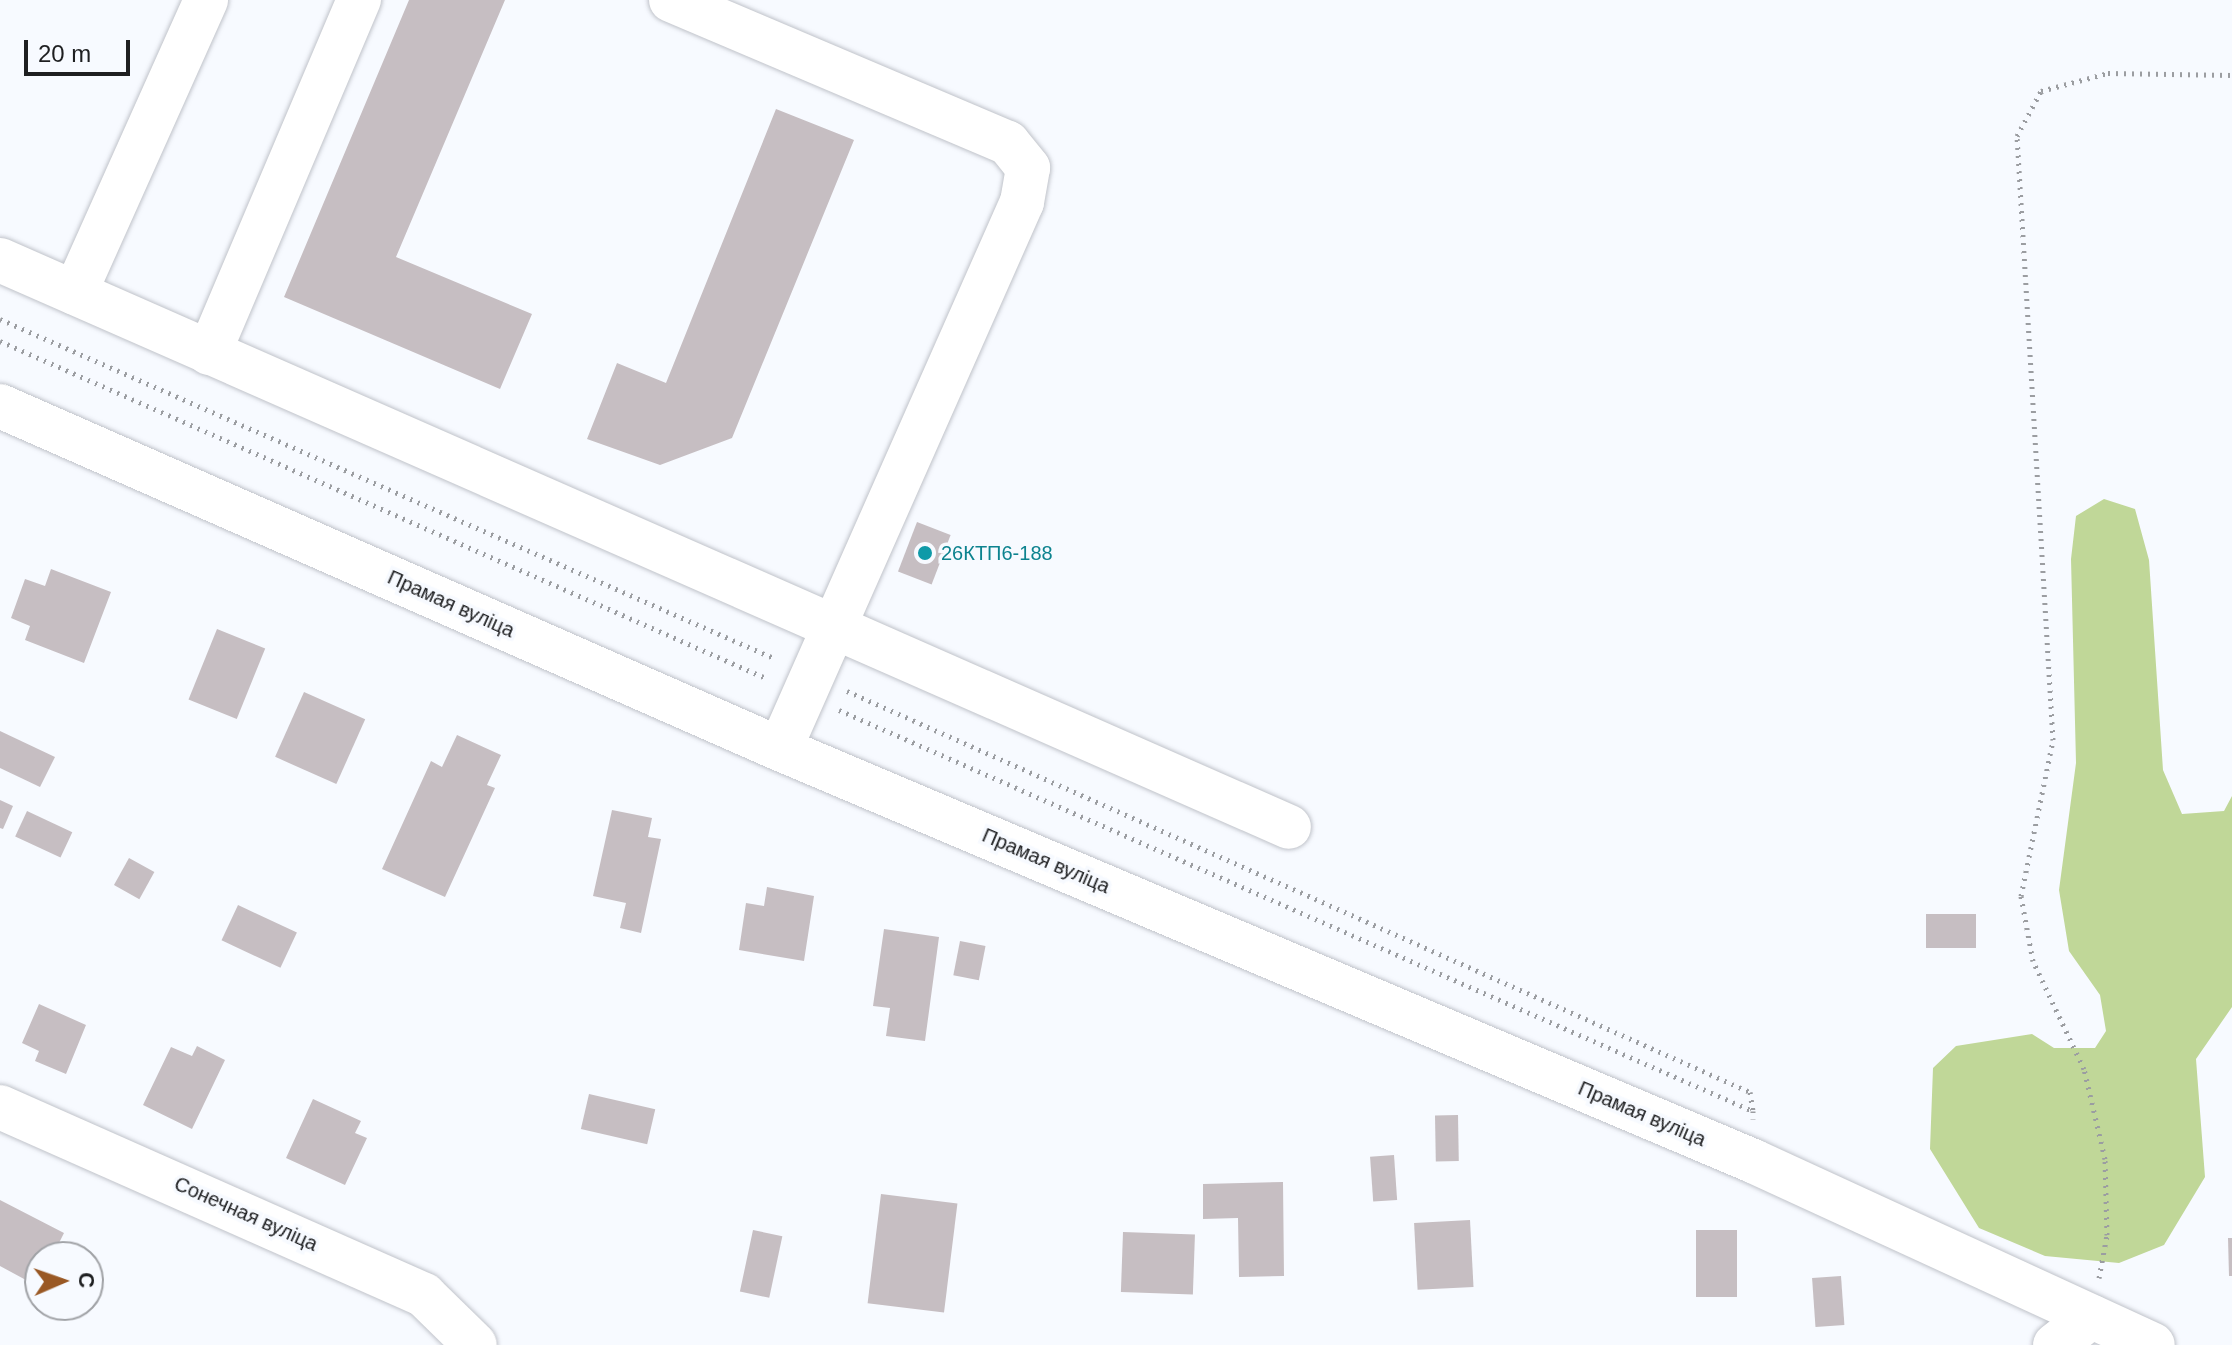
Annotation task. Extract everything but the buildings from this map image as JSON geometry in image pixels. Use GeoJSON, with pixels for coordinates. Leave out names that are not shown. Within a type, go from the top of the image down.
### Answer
{"type":"FeatureCollection","features":[{"type":"Feature","properties":{"kind":"street"},"geometry":{"type":"LineString","coordinates":[[75,293],[206,0]]}},
{"type":"Feature","properties":{"kind":"street"},"geometry":{"type":"LineString","coordinates":[[209,353],[359,0]]}},
{"type":"Feature","properties":{"kind":"street"},"geometry":{"type":"LineString","coordinates":[[671,0],[1008,143],[1028,168],[1022,202],[780,749]]}},
{"type":"Feature","properties":{"kind":"street"},"geometry":{"type":"LineString","coordinates":[[0,260],[1289,827]]}},
{"type":"Feature","properties":{"kind":"street","name":"Прамая вуліца"},"geometry":{"type":"LineString","coordinates":[[0,406],[780,749],[1753,1161],[2153,1345]]}},
{"type":"Feature","properties":{"kind":"street","name":"Сонечная вуліца"},"geometry":{"type":"LineString","coordinates":[[0,1107],[424,1295],[475,1345]]}},
{"type":"Feature","properties":{"kind":"street"},"geometry":{"type":"LineString","coordinates":[[2055,1345],[2091,1317]]}},
{"type":"Feature","properties":{"kind":"path"},"geometry":{"type":"LineString","coordinates":[[2091,1317],[2107,1235],[2105,1159],[2084,1069],[2033,961],[2021,896],[2053,740],[2017,136],[2041,91],[2108,73],[2232,75]]}},
{"type":"Feature","properties":{"kind":"path"},"geometry":{"type":"LineString","coordinates":[[0,319],[1753,1111]]}},
{"type":"Feature","properties":{"kind":"path"},"geometry":{"type":"LineString","coordinates":[[0,341],[808,685],[1750,1092],[1753,1161]]}},
{"type":"Feature","properties":{"kind":"green space"},"geometry":{"type":"Polygon","coordinates":[[[2104,499],[2135,509],[2149,560],[2163,770],[2182,814],[2224,811],[2232,796],[2232,1007],[2196,1059],[2205,1177],[2164,1245],[2119,1263],[2045,1256],[1979,1228],[1930,1149],[1933,1068],[1956,1046],[2032,1034],[2054,1048],[2095,1048],[2106,1031],[2100,995],[2069,951],[2059,890],[2076,763],[2071,559],[2076,516],[2104,499]]]}},
{"type":"Feature","properties":{"kind":"place","name":"26КТП6-188"},"geometry":{"type":"Point","coordinates":[925,553]}}]}
